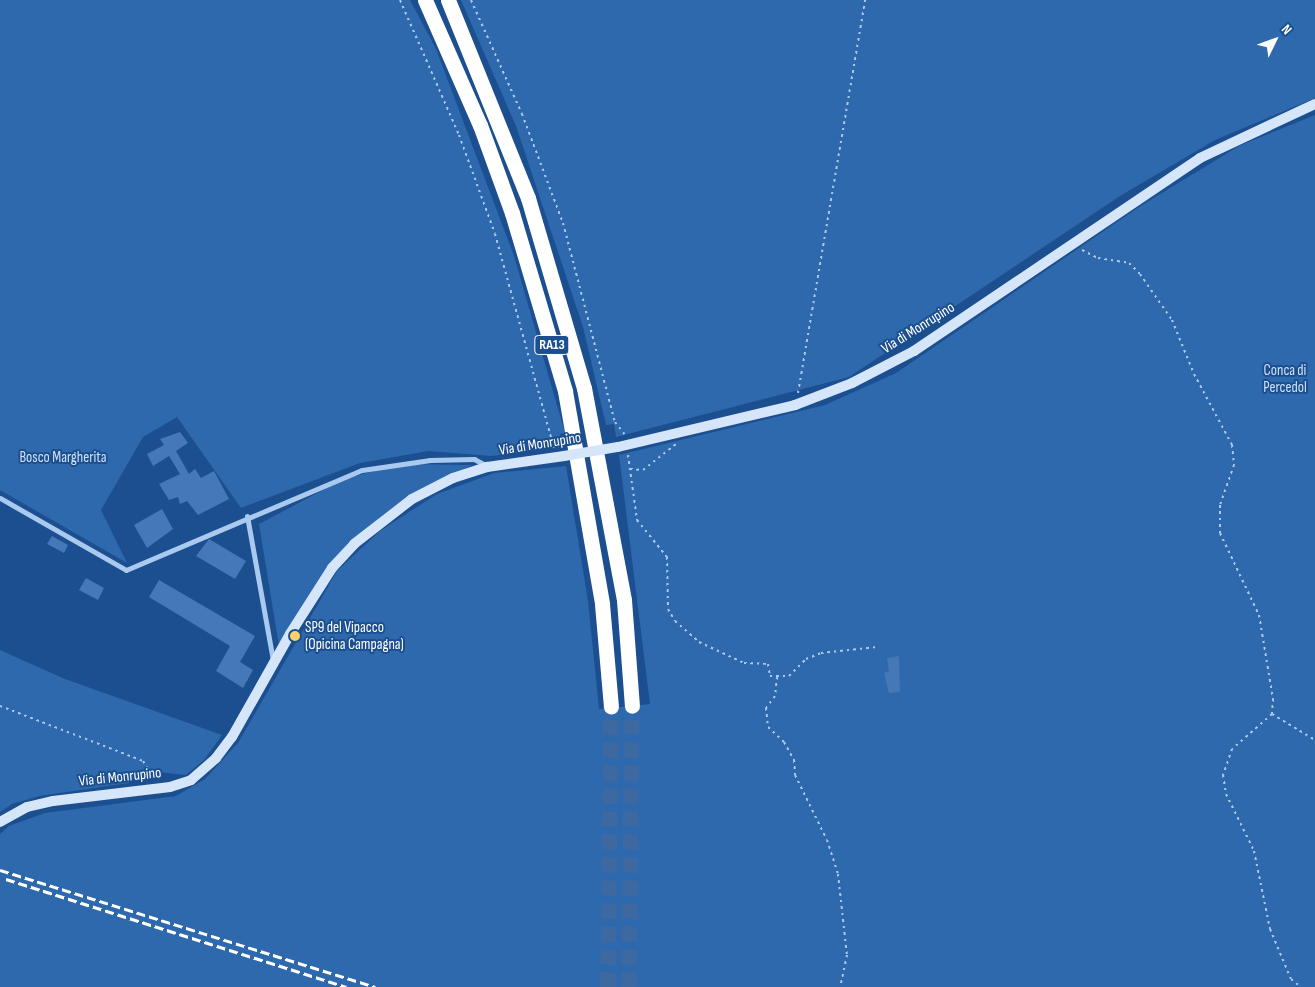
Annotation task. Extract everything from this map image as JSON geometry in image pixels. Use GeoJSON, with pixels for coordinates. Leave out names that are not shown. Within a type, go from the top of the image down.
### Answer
{"type":"FeatureCollection","features":[{"type":"Feature","properties":{"kind":"highway","name":"RA13"},"geometry":{"type":"LineString","coordinates":[[425,0],[480,125],[512,213],[564,391],[602,604],[611,707]]}},
{"type":"Feature","properties":{"kind":"highway","name":"RA13"},"geometry":{"type":"LineString","coordinates":[[448,0],[528,198],[582,379],[624,600],[632,706]]}},
{"type":"Feature","properties":{"kind":"main road","name":"Via di Monrupino"},"geometry":{"type":"LineString","coordinates":[[0,822],[27,807],[53,801],[161,788],[191,780],[216,758],[332,568],[354,544],[386,516],[430,488],[487,467],[628,445],[796,405],[852,383],[914,351],[1168,177],[1252,130],[1315,104]]}},
{"type":"Feature","properties":{"kind":"street"},"geometry":{"type":"LineString","coordinates":[[0,498],[126,570],[144,566],[247,516],[341,477],[398,462],[474,459],[487,467]]}},
{"type":"Feature","properties":{"kind":"street"},"geometry":{"type":"LineString","coordinates":[[247,516],[273,664]]}},
{"type":"Feature","properties":{"kind":"path"},"geometry":{"type":"LineString","coordinates":[[400,0],[459,135],[495,234],[560,457]]}},
{"type":"Feature","properties":{"kind":"path"},"geometry":{"type":"LineString","coordinates":[[470,0],[522,114],[564,223],[615,422],[628,445],[630,469],[641,528],[655,539],[667,557],[668,609],[674,621],[699,642],[744,663],[768,664],[770,676],[790,676],[806,659],[821,653],[877,647]]}},
{"type":"Feature","properties":{"kind":"path"},"geometry":{"type":"LineString","coordinates":[[796,405],[865,0]]}},
{"type":"Feature","properties":{"kind":"path"},"geometry":{"type":"LineString","coordinates":[[1068,245],[1098,258],[1129,263],[1140,274],[1172,320],[1194,374],[1227,430],[1235,455],[1220,505],[1220,533],[1259,615],[1270,679],[1272,714]]}},
{"type":"Feature","properties":{"kind":"path"},"geometry":{"type":"LineString","coordinates":[[630,469],[643,470],[659,460],[686,431]]}},
{"type":"Feature","properties":{"kind":"path"},"geometry":{"type":"LineString","coordinates":[[777,676],[775,696],[766,708],[767,723],[784,742],[794,760],[795,775],[827,840],[838,874],[846,954],[840,987]]}},
{"type":"Feature","properties":{"kind":"path"},"geometry":{"type":"LineString","coordinates":[[0,706],[143,762],[161,788]]}},
{"type":"Feature","properties":{"kind":"path"},"geometry":{"type":"LineString","coordinates":[[1272,714],[1315,740]]}},
{"type":"Feature","properties":{"kind":"path"},"geometry":{"type":"LineString","coordinates":[[1272,714],[1232,749],[1223,775],[1226,794],[1254,851],[1270,929],[1291,979],[1300,987]]}},
{"type":"Feature","properties":{"kind":"green space","name":"Bosco Margherita"},"geometry":{"type":"Polygon","coordinates":[[[0,0],[410,0],[436,49],[514,256],[565,433],[560,434],[563,447],[491,456],[429,451],[360,463],[241,508],[177,417],[143,437],[101,510],[127,563],[0,490],[0,0]]]}},
{"type":"Feature","properties":{"kind":"green space"},"geometry":{"type":"Polygon","coordinates":[[[461,0],[1315,0],[1315,98],[1215,140],[1120,196],[849,377],[616,437],[614,424],[606,425],[583,327],[516,126],[461,0]]]}},
{"type":"Feature","properties":{"kind":"green space","name":"Conca di Percedol"},"geometry":{"type":"Polygon","coordinates":[[[1315,115],[1315,987],[0,987],[0,834],[9,826],[45,813],[176,796],[205,779],[238,743],[337,571],[380,531],[437,494],[494,473],[566,466],[588,601],[599,709],[650,704],[619,455],[825,405],[896,373],[1139,207],[1239,146],[1315,115]]]}},
{"type":"Feature","properties":{"kind":"green space"},"geometry":{"type":"Polygon","coordinates":[[[398,464],[472,465],[405,498],[350,541],[319,580],[279,646],[259,524],[342,480],[398,464]]]}},
{"type":"Feature","properties":{"kind":"green space"},"geometry":{"type":"Polygon","coordinates":[[[0,650],[65,679],[222,735],[204,760],[186,775],[158,772],[135,776],[129,783],[39,796],[12,804],[0,812],[0,650]]]}},
{"type":"Feature","properties":{"kind":"building"},"geometry":{"type":"Polygon","coordinates":[[[180,432],[188,443],[176,451],[189,474],[195,469],[201,478],[214,471],[229,499],[198,515],[187,501],[180,504],[178,497],[169,500],[159,484],[180,474],[169,456],[153,466],[147,454],[164,445],[160,439],[180,432]]]}},
{"type":"Feature","properties":{"kind":"building"},"geometry":{"type":"Polygon","coordinates":[[[162,509],[173,529],[147,548],[134,525],[162,509]]]}},
{"type":"Feature","properties":{"kind":"building"},"geometry":{"type":"Polygon","coordinates":[[[52,536],[68,545],[64,553],[47,544],[52,536]]]}},
{"type":"Feature","properties":{"kind":"building"},"geometry":{"type":"Polygon","coordinates":[[[209,539],[246,561],[235,579],[196,556],[209,539]]]}},
{"type":"Feature","properties":{"kind":"building"},"geometry":{"type":"Polygon","coordinates":[[[86,578],[104,588],[98,600],[79,590],[86,578]]]}},
{"type":"Feature","properties":{"kind":"building"},"geometry":{"type":"Polygon","coordinates":[[[159,580],[255,636],[240,662],[253,670],[243,688],[216,671],[230,646],[149,597],[159,580]]]}},
{"type":"Feature","properties":{"kind":"building"},"geometry":{"type":"Polygon","coordinates":[[[899,656],[900,692],[889,693],[884,673],[889,671],[887,658],[899,656]]]}},
{"type":"Feature","properties":{"kind":"tunnel"},"geometry":{"type":"LineString","coordinates":[[629,987],[632,706]]}},
{"type":"Feature","properties":{"kind":"tunnel"},"geometry":{"type":"LineString","coordinates":[[608,987],[611,707]]}},
{"type":"Feature","properties":{"kind":"railway"},"geometry":{"type":"LineString","coordinates":[[0,870],[375,987]]}},
{"type":"Feature","properties":{"kind":"railway"},"geometry":{"type":"LineString","coordinates":[[6,879],[346,987]]}},
{"type":"Feature","properties":{"kind":"place","name":"SP9 del Vipacco (Opicina Campagna)"},"geometry":{"type":"Point","coordinates":[295,636]}}]}
